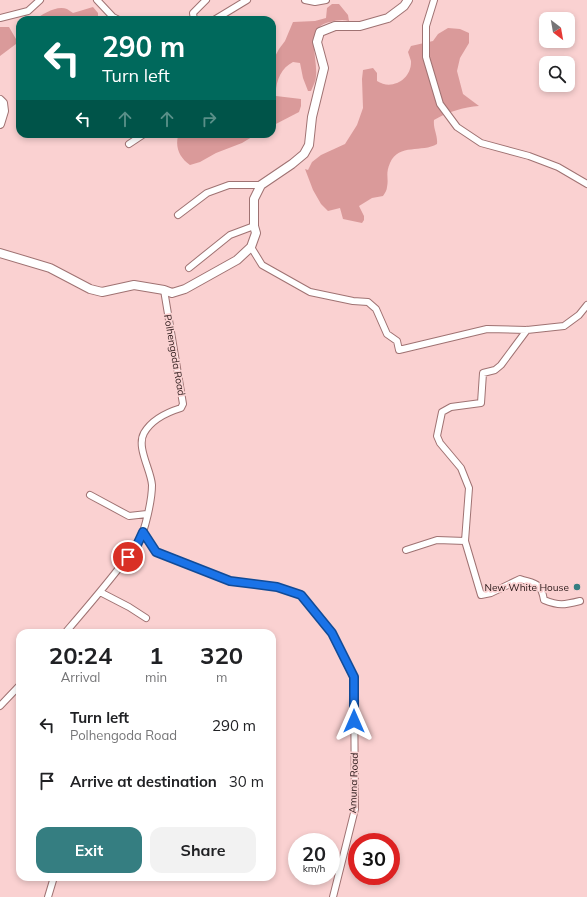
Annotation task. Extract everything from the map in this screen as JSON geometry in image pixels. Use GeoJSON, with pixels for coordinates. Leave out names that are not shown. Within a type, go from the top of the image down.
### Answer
{"type":"FeatureCollection","features":[{"type":"Feature","properties":{"kind":"street"},"geometry":{"type":"LineString","coordinates":[[0,18],[28,11],[40,0]]}},
{"type":"Feature","properties":{"kind":"street"},"geometry":{"type":"LineString","coordinates":[[97,0],[112,16]]}},
{"type":"Feature","properties":{"kind":"street"},"geometry":{"type":"LineString","coordinates":[[193,16],[193,13],[206,0]]}},
{"type":"Feature","properties":{"kind":"street"},"geometry":{"type":"LineString","coordinates":[[221,16],[247,0]]}},
{"type":"Feature","properties":{"kind":"street"},"geometry":{"type":"LineString","coordinates":[[304,0],[315,2],[326,0]]}},
{"type":"Feature","properties":{"kind":"street"},"geometry":{"type":"LineString","coordinates":[[0,253],[50,268],[90,290],[102,292],[134,285],[164,290],[172,293],[185,289],[237,260],[251,247],[256,233],[254,226],[254,199],[261,185],[304,154],[309,145],[312,117],[324,68],[317,42],[320,32],[335,26],[360,26],[388,18],[404,6],[408,0]]}},
{"type":"Feature","properties":{"kind":"street"},"geometry":{"type":"LineString","coordinates":[[434,0],[426,26],[426,57],[440,104],[457,126],[480,143],[529,156],[551,164],[587,184]]}},
{"type":"Feature","properties":{"kind":"street"},"geometry":{"type":"LineString","coordinates":[[0,100],[3,103],[4,111],[0,124]]}},
{"type":"Feature","properties":{"kind":"street"},"geometry":{"type":"LineString","coordinates":[[129,144],[138,138]]}},
{"type":"Feature","properties":{"kind":"street"},"geometry":{"type":"LineString","coordinates":[[178,215],[207,193],[229,185],[261,185]]}},
{"type":"Feature","properties":{"kind":"street"},"geometry":{"type":"LineString","coordinates":[[189,268],[230,235],[254,226]]}},
{"type":"Feature","properties":{"kind":"street"},"geometry":{"type":"LineString","coordinates":[[251,247],[262,265],[310,292],[353,301],[368,302],[376,309],[387,334],[397,341],[399,350],[486,329],[527,330],[564,326],[579,315],[587,305]]}},
{"type":"Feature","properties":{"kind":"street","name":"Polhengoda Road"},"geometry":{"type":"LineString","coordinates":[[68,629],[137,545],[143,532],[148,514],[152,485],[141,441],[144,432],[155,421],[166,413],[181,408],[183,404],[164,290]]}},
{"type":"Feature","properties":{"kind":"street"},"geometry":{"type":"LineString","coordinates":[[527,330],[501,365],[495,370],[483,373],[482,403],[451,407],[442,412],[438,436],[440,443],[461,468],[469,488],[465,541],[481,595],[491,593],[520,579],[539,586],[542,590],[544,600],[553,604],[562,605],[580,601]]}},
{"type":"Feature","properties":{"kind":"street"},"geometry":{"type":"LineString","coordinates":[[90,495],[129,516],[148,514]]}},
{"type":"Feature","properties":{"kind":"street","name":"Amuna Road"},"geometry":{"type":"LineString","coordinates":[[143,532],[156,552],[230,581],[277,587],[301,595],[332,633],[354,677],[355,801],[355,809],[333,897]]}},
{"type":"Feature","properties":{"kind":"street"},"geometry":{"type":"LineString","coordinates":[[406,550],[437,540],[465,541]]}},
{"type":"Feature","properties":{"kind":"street"},"geometry":{"type":"LineString","coordinates":[[100,592],[129,607],[146,618]]}},
{"type":"Feature","properties":{"kind":"street"},"geometry":{"type":"LineString","coordinates":[[0,706],[16,689]]}},
{"type":"Feature","properties":{"kind":"street"},"geometry":{"type":"LineString","coordinates":[[48,897],[53,881]]}},
{"type":"Feature","properties":{"kind":"shaded area"},"geometry":{"type":"Polygon","coordinates":[[[332,4],[339,4],[348,15],[349,21],[340,20],[330,22],[322,25],[317,30],[314,44],[316,78],[311,91],[308,91],[303,78],[300,63],[293,62],[282,72],[276,91],[276,55],[285,41],[293,22],[315,21],[326,18],[327,8],[332,4]]]}},
{"type":"Feature","properties":{"kind":"shaded area"},"geometry":{"type":"Polygon","coordinates":[[[93,7],[98,13],[98,16],[41,16],[59,8],[67,9],[73,13],[93,7]]]}},
{"type":"Feature","properties":{"kind":"shaded area"},"geometry":{"type":"Polygon","coordinates":[[[0,27],[9,27],[16,39],[16,44],[0,56],[0,27]]]}},
{"type":"Feature","properties":{"kind":"shaded area"},"geometry":{"type":"Polygon","coordinates":[[[448,28],[460,29],[469,33],[469,43],[460,58],[457,71],[463,94],[479,106],[456,110],[434,120],[437,144],[431,147],[411,149],[399,153],[394,157],[390,163],[387,173],[388,181],[386,192],[383,196],[372,198],[359,206],[364,216],[362,223],[343,219],[340,208],[328,211],[321,204],[313,190],[305,169],[308,170],[312,162],[321,155],[345,144],[357,125],[363,108],[363,70],[373,68],[377,73],[377,81],[383,84],[389,85],[400,82],[405,78],[410,67],[411,61],[408,52],[411,46],[433,41],[438,34],[448,28]]]}},
{"type":"Feature","properties":{"kind":"shaded area"},"geometry":{"type":"Polygon","coordinates":[[[276,96],[301,99],[299,112],[276,124],[276,96]]]}},
{"type":"Feature","properties":{"kind":"shaded area"},"geometry":{"type":"Polygon","coordinates":[[[178,138],[250,138],[242,143],[216,153],[200,162],[190,165],[181,156],[177,145],[178,138]]]}},
{"type":"Feature","properties":{"kind":"place","name":"New White House"},"geometry":{"type":"Point","coordinates":[577,587]}},
{"type":"Feature","properties":{"kind":"route"},"geometry":{"type":"LineString","coordinates":[[128,557],[137,545],[143,532],[156,552],[230,581],[277,587],[301,595],[332,633],[354,677],[354,721]]}}]}
